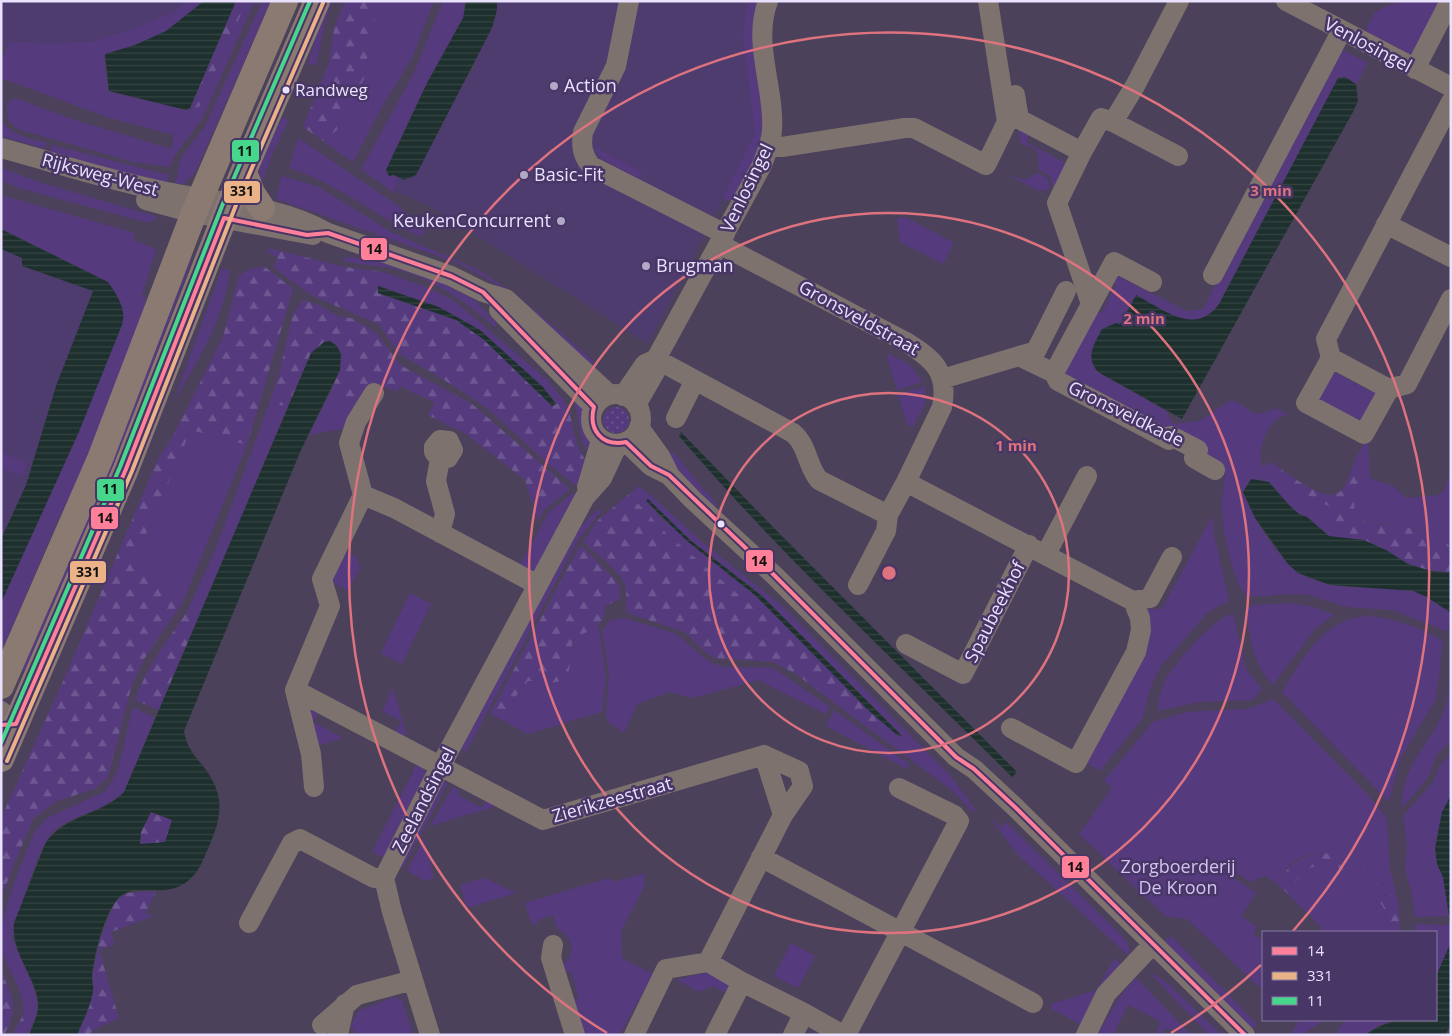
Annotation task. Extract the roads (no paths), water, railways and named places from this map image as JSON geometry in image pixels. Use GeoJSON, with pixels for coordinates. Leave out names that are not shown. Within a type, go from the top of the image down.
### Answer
{"type":"FeatureCollection","features":[{"type":"Feature","properties":{"kind":"main road"},"geometry":{"type":"LineString","coordinates":[[1,686],[100,459],[197,206],[285,1]]}},
{"type":"Feature","properties":{"kind":"main road"},"geometry":{"type":"LineString","coordinates":[[1,759],[6,720],[126,469],[227,211],[317,1]]}},
{"type":"Feature","properties":{"kind":"main road"},"geometry":{"type":"LineString","coordinates":[[244,172],[252,193],[262,208]]}},
{"type":"Feature","properties":{"kind":"street","name":"Gronsveldstraat"},"geometry":{"type":"LineString","coordinates":[[629,1],[616,66],[583,132],[581,143],[585,159],[590,166],[906,342],[932,361],[942,379]]}},
{"type":"Feature","properties":{"kind":"street","name":"Venlosingel"},"geometry":{"type":"LineString","coordinates":[[616,401],[656,372],[656,359],[762,165],[769,147],[772,120],[762,41],[768,1]]}},
{"type":"Feature","properties":{"kind":"street"},"geometry":{"type":"LineString","coordinates":[[769,147],[782,147],[914,128],[986,165],[1007,122],[988,1]]}},
{"type":"Feature","properties":{"kind":"street"},"geometry":{"type":"LineString","coordinates":[[1000,1],[1019,120],[1082,152]]}},
{"type":"Feature","properties":{"kind":"street"},"geometry":{"type":"LineString","coordinates":[[1113,122],[1135,86],[1179,1]]}},
{"type":"Feature","properties":{"kind":"street"},"geometry":{"type":"LineString","coordinates":[[1415,69],[1450,1]]}},
{"type":"Feature","properties":{"kind":"street","name":"Venlosingel"},"geometry":{"type":"LineString","coordinates":[[1293,3],[1451,87]]}},
{"type":"Feature","properties":{"kind":"street"},"geometry":{"type":"LineString","coordinates":[[1213,275],[1342,30]]}},
{"type":"Feature","properties":{"kind":"street"},"geometry":{"type":"LineString","coordinates":[[1389,389],[1364,434],[1306,403],[1331,358],[1326,339],[1451,102]]}},
{"type":"Feature","properties":{"kind":"street"},"geometry":{"type":"LineString","coordinates":[[1091,304],[1056,203],[1101,118],[1113,122],[1178,156]]}},
{"type":"Feature","properties":{"kind":"street","name":"Rijksweg-West"},"geometry":{"type":"LineString","coordinates":[[1,148],[142,187],[197,206]]}},
{"type":"Feature","properties":{"kind":"street","name":"Rijksweg-West"},"geometry":{"type":"LineString","coordinates":[[1,161],[197,206]]}},
{"type":"Feature","properties":{"kind":"street"},"geometry":{"type":"LineString","coordinates":[[197,206],[227,211],[307,235],[328,234]]}},
{"type":"Feature","properties":{"kind":"street"},"geometry":{"type":"LineString","coordinates":[[227,211],[262,208],[310,224],[328,234],[442,273],[483,292],[498,310],[641,420],[639,427],[660,456],[669,475],[693,500],[774,575],[956,757],[974,769],[1149,949],[1229,1035]]}},
{"type":"Feature","properties":{"kind":"street"},"geometry":{"type":"LineString","coordinates":[[1386,224],[1451,257]]}},
{"type":"Feature","properties":{"kind":"street","name":"Gronsveldkade"},"geometry":{"type":"LineString","coordinates":[[1054,373],[1114,262],[1152,282]]}},
{"type":"Feature","properties":{"kind":"street"},"geometry":{"type":"LineString","coordinates":[[858,586],[886,532],[888,515],[942,407],[944,398],[942,379],[1036,350],[1066,292]]}},
{"type":"Feature","properties":{"kind":"street"},"geometry":{"type":"LineString","coordinates":[[1331,358],[1389,389],[1407,384],[1451,300]]}},
{"type":"Feature","properties":{"kind":"street","name":"Gronsveldkade"},"geometry":{"type":"LineString","coordinates":[[1019,356],[1054,373],[1058,381],[1169,440],[1170,436],[1198,450],[1194,458],[1215,470]]}},
{"type":"Feature","properties":{"kind":"street"},"geometry":{"type":"LineString","coordinates":[[656,359],[794,433],[804,446],[814,474],[819,480],[888,515]]}},
{"type":"Feature","properties":{"kind":"street"},"geometry":{"type":"LineString","coordinates":[[676,418],[695,380]]}},
{"type":"Feature","properties":{"kind":"street"},"geometry":{"type":"LineString","coordinates":[[314,787],[311,754],[295,690],[330,606],[322,579],[363,495],[349,443],[356,422],[374,394]]}},
{"type":"Feature","properties":{"kind":"street"},"geometry":{"type":"LineString","coordinates":[[616,401],[591,421],[592,428],[651,466],[669,475]]}},
{"type":"Feature","properties":{"kind":"street","name":"Zeelandsingel"},"geometry":{"type":"LineString","coordinates":[[384,878],[440,766],[585,497],[602,478],[615,442],[636,433],[639,427]]}},
{"type":"Feature","properties":{"kind":"street"},"geometry":{"type":"LineString","coordinates":[[440,458],[436,482],[445,514],[440,533]]}},
{"type":"Feature","properties":{"kind":"street"},"geometry":{"type":"LineString","coordinates":[[1038,550],[1087,476]]}},
{"type":"Feature","properties":{"kind":"street"},"geometry":{"type":"LineString","coordinates":[[906,482],[1133,601],[1150,598],[1172,557]]}},
{"type":"Feature","properties":{"kind":"street"},"geometry":{"type":"LineString","coordinates":[[363,495],[440,533],[538,586]]}},
{"type":"Feature","properties":{"kind":"street","name":"Spaubeekhof"},"geometry":{"type":"LineString","coordinates":[[906,644],[963,674],[1038,550]]}},
{"type":"Feature","properties":{"kind":"street"},"geometry":{"type":"LineString","coordinates":[[1010,728],[1076,763],[1136,652],[1141,630],[1140,618],[1133,601]]}},
{"type":"Feature","properties":{"kind":"street","name":"Zierikzeestraat"},"geometry":{"type":"LineString","coordinates":[[295,690],[543,820],[764,755]]}},
{"type":"Feature","properties":{"kind":"street"},"geometry":{"type":"LineString","coordinates":[[764,755],[783,815]]}},
{"type":"Feature","properties":{"kind":"street"},"geometry":{"type":"LineString","coordinates":[[708,962],[783,815],[803,786],[799,771],[764,755]]}},
{"type":"Feature","properties":{"kind":"street"},"geometry":{"type":"LineString","coordinates":[[634,1035],[666,969],[708,962],[742,982],[844,1035],[959,821],[954,815],[899,788]]}},
{"type":"Feature","properties":{"kind":"street"},"geometry":{"type":"LineString","coordinates":[[249,923],[292,843],[300,839],[374,878],[384,878],[392,912],[430,1035]]}},
{"type":"Feature","properties":{"kind":"street"},"geometry":{"type":"LineString","coordinates":[[761,858],[1033,1003]]}},
{"type":"Feature","properties":{"kind":"street"},"geometry":{"type":"LineString","coordinates":[[553,945],[551,958],[575,1035]]}},
{"type":"Feature","properties":{"kind":"street"},"geometry":{"type":"LineString","coordinates":[[1086,1035],[1106,994],[1149,949]]}},
{"type":"Feature","properties":{"kind":"street"},"geometry":{"type":"LineString","coordinates":[[1149,949],[1245,1035]]}},
{"type":"Feature","properties":{"kind":"street"},"geometry":{"type":"LineString","coordinates":[[330,1030],[345,1004],[357,995],[412,980]]}},
{"type":"Feature","properties":{"kind":"street"},"geometry":{"type":"LineString","coordinates":[[715,1035],[742,982]]}},
{"type":"Feature","properties":{"kind":"street"},"geometry":{"type":"LineString","coordinates":[[793,1035],[804,1013]]}},
{"type":"Feature","properties":{"kind":"place","name":"Action"},"geometry":{"type":"Point","coordinates":[554,86]}},
{"type":"Feature","properties":{"kind":"place","name":"Randweg"},"geometry":{"type":"Point","coordinates":[286,90]}},
{"type":"Feature","properties":{"kind":"place","name":"Basic-Fit"},"geometry":{"type":"Point","coordinates":[524,175]}},
{"type":"Feature","properties":{"kind":"place","name":"KeukenConcurrent"},"geometry":{"type":"Point","coordinates":[561,221]}},
{"type":"Feature","properties":{"kind":"place","name":"Brugman"},"geometry":{"type":"Point","coordinates":[646,266]}},
{"type":"Feature","properties":{"kind":"park label","name":"Zorgboerderij De Kroon"},"geometry":{"type":"Point","coordinates":[1178,878]}}]}
